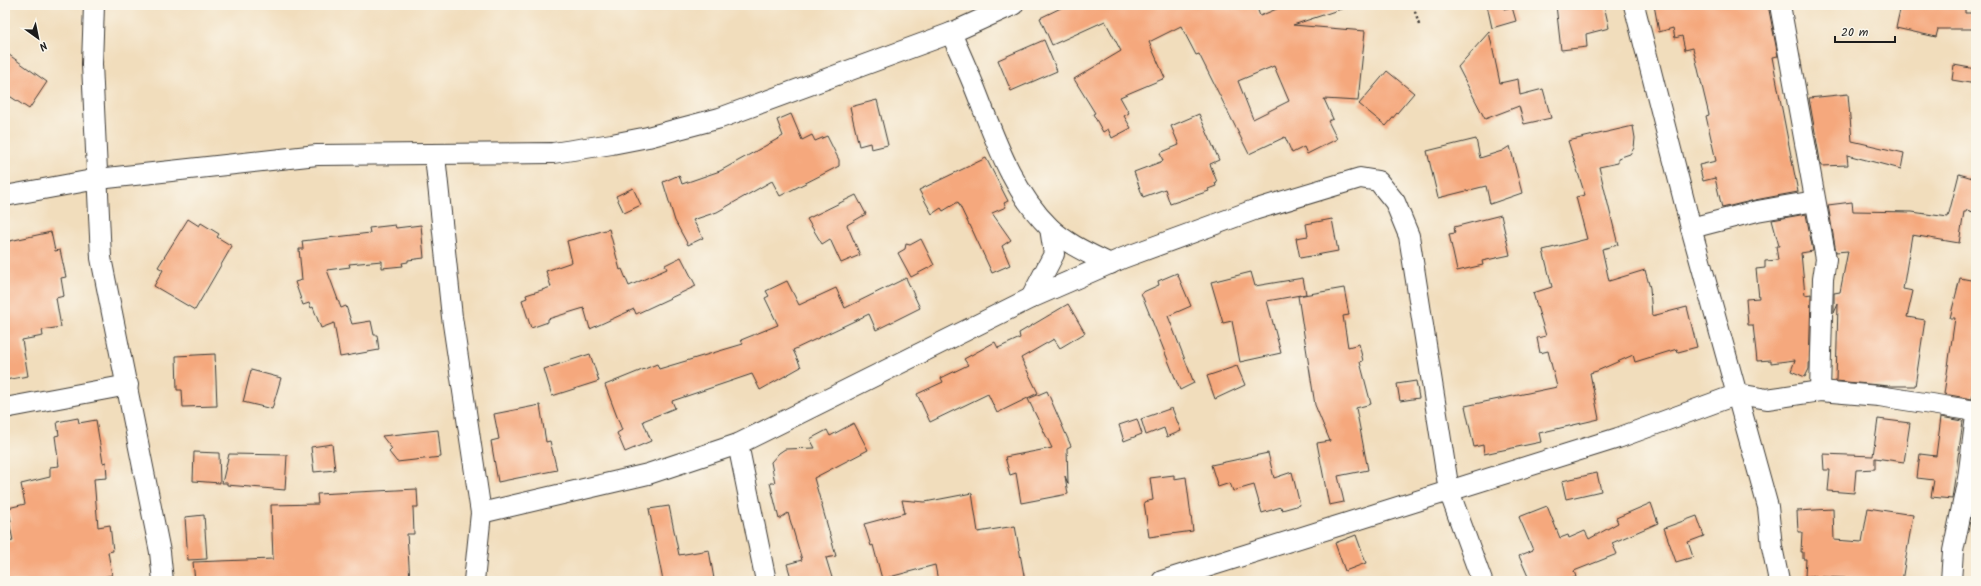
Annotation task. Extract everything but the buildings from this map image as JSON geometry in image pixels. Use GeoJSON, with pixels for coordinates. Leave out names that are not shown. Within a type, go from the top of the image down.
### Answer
{"type":"FeatureCollection","features":[{"type":"Feature","properties":{"kind":"street"},"geometry":{"type":"LineString","coordinates":[[94,5],[92,64],[101,258],[128,385],[160,552],[162,581]]}},
{"type":"Feature","properties":{"kind":"street"},"geometry":{"type":"LineString","coordinates":[[5,196],[98,179],[317,155],[372,154],[435,156],[553,153],[648,137],[720,118],[951,33],[1013,5]]}},
{"type":"Feature","properties":{"kind":"street"},"geometry":{"type":"LineString","coordinates":[[1634,5],[1691,228],[1738,394],[1768,508],[1772,547],[1779,581]]}},
{"type":"Feature","properties":{"kind":"street"},"geometry":{"type":"LineString","coordinates":[[1780,5],[1826,259],[1823,279],[1820,391]]}},
{"type":"Feature","properties":{"kind":"street"},"geometry":{"type":"LineString","coordinates":[[951,33],[974,86],[992,137],[1021,192],[1050,228],[1072,244],[1110,264]]}},
{"type":"Feature","properties":{"kind":"street"},"geometry":{"type":"LineString","coordinates":[[435,156],[452,317],[481,513],[474,581]]}},
{"type":"Feature","properties":{"kind":"street"},"geometry":{"type":"LineString","coordinates":[[481,513],[648,474],[738,444],[1031,298],[1110,264],[1254,210],[1360,178],[1378,180],[1395,202],[1410,236],[1448,491],[1482,581]]}},
{"type":"Feature","properties":{"kind":"street"},"geometry":{"type":"LineString","coordinates":[[1691,228],[1757,211],[1815,201]]}},
{"type":"Feature","properties":{"kind":"street"},"geometry":{"type":"LineString","coordinates":[[1031,298],[1054,254],[1050,228]]}},
{"type":"Feature","properties":{"kind":"street"},"geometry":{"type":"LineString","coordinates":[[5,408],[128,385]]}},
{"type":"Feature","properties":{"kind":"street"},"geometry":{"type":"LineString","coordinates":[[1162,581],[1191,576],[1448,491],[1618,438],[1738,394],[1767,399],[1820,391],[1879,396],[1976,411]]}},
{"type":"Feature","properties":{"kind":"street"},"geometry":{"type":"LineString","coordinates":[[1951,581],[1953,551],[1968,478],[1976,416]]}},
{"type":"Feature","properties":{"kind":"street"},"geometry":{"type":"LineString","coordinates":[[738,444],[766,581]]}},
{"type":"Feature","properties":{"kind":"path"},"geometry":{"type":"LineString","coordinates":[[1413,5],[1419,26]]}}]}
